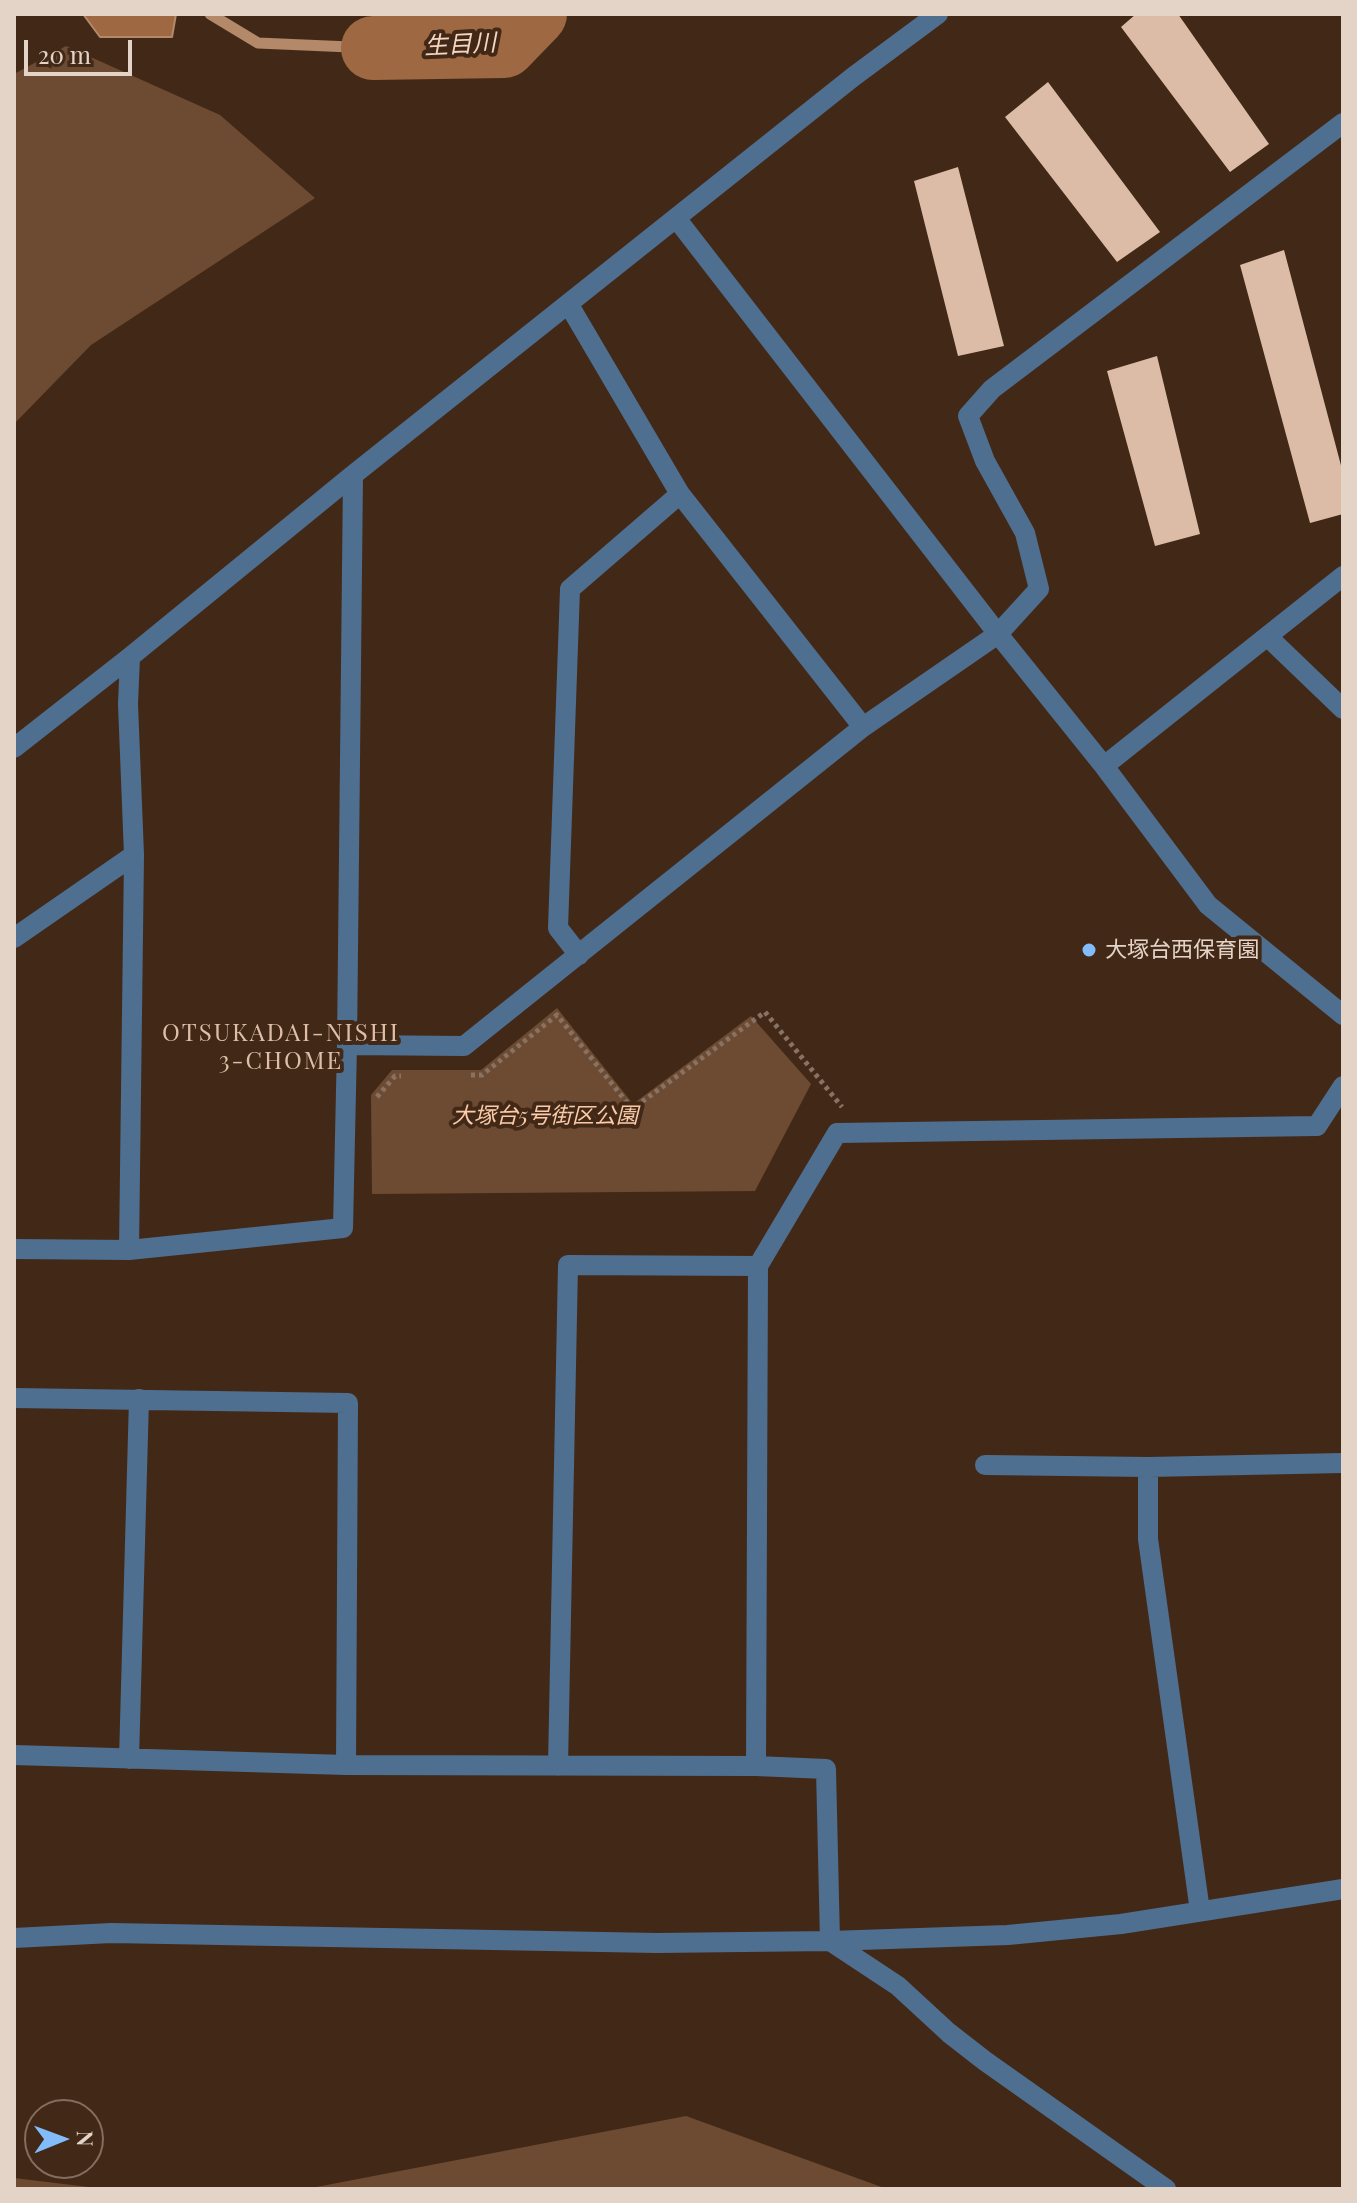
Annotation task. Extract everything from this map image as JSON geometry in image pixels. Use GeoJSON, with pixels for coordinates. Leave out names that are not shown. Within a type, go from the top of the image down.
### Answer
{"type":"FeatureCollection","features":[{"type":"Feature","properties":{"kind":"street"},"geometry":{"type":"LineString","coordinates":[[14,748],[853,77],[938,14]]}},
{"type":"Feature","properties":{"kind":"street"},"geometry":{"type":"LineString","coordinates":[[347,1045],[464,1046],[863,727],[998,634],[1039,589],[1025,533],[985,461],[968,416],[992,389],[1343,123]]}},
{"type":"Feature","properties":{"kind":"street"},"geometry":{"type":"LineString","coordinates":[[676,218],[1104,766],[1208,905],[1343,1015]]}},
{"type":"Feature","properties":{"kind":"street"},"geometry":{"type":"LineString","coordinates":[[569,305],[680,494],[863,727]]}},
{"type":"Feature","properties":{"kind":"street"},"geometry":{"type":"LineString","coordinates":[[14,1249],[129,1250],[343,1228],[353,475]]}},
{"type":"Feature","properties":{"kind":"street"},"geometry":{"type":"LineString","coordinates":[[579,955],[558,928],[570,589],[680,494]]}},
{"type":"Feature","properties":{"kind":"street"},"geometry":{"type":"LineString","coordinates":[[1104,766],[1343,576]]}},
{"type":"Feature","properties":{"kind":"street"},"geometry":{"type":"LineString","coordinates":[[1268,637],[1343,709]]}},
{"type":"Feature","properties":{"kind":"street"},"geometry":{"type":"LineString","coordinates":[[129,1250],[134,855],[128,704],[130,657]]}},
{"type":"Feature","properties":{"kind":"street"},"geometry":{"type":"LineString","coordinates":[[14,938],[134,855]]}},
{"type":"Feature","properties":{"kind":"street"},"geometry":{"type":"LineString","coordinates":[[756,1766],[758,1266],[837,1133],[1317,1126],[1343,1086]]}},
{"type":"Feature","properties":{"kind":"street"},"geometry":{"type":"LineString","coordinates":[[558,1766],[568,1265],[758,1266]]}},
{"type":"Feature","properties":{"kind":"street"},"geometry":{"type":"LineString","coordinates":[[14,1398],[348,1403],[346,1765]]}},
{"type":"Feature","properties":{"kind":"street"},"geometry":{"type":"LineString","coordinates":[[129,1759],[139,1399]]}},
{"type":"Feature","properties":{"kind":"street"},"geometry":{"type":"LineString","coordinates":[[985,1465],[1148,1467],[1343,1463]]}},
{"type":"Feature","properties":{"kind":"street"},"geometry":{"type":"LineString","coordinates":[[1148,1467],[1148,1539],[1200,1911]]}},
{"type":"Feature","properties":{"kind":"street"},"geometry":{"type":"LineString","coordinates":[[14,1755],[346,1765],[756,1766],[826,1769],[830,1941]]}},
{"type":"Feature","properties":{"kind":"street"},"geometry":{"type":"LineString","coordinates":[[14,1938],[111,1933],[657,1943],[1008,1935],[1121,1924],[1343,1889]]}},
{"type":"Feature","properties":{"kind":"street"},"geometry":{"type":"LineString","coordinates":[[830,1941],[898,1986],[985,2061],[1166,2189]]}},
{"type":"Feature","properties":{"kind":"path"},"geometry":{"type":"LineString","coordinates":[[468,1075],[482,1075],[557,1015],[632,1109],[765,1012],[862,1133]]}},
{"type":"Feature","properties":{"kind":"path"},"geometry":{"type":"LineString","coordinates":[[377,1097],[395,1076],[410,1076]]}},
{"type":"Feature","properties":{"kind":"green space"},"geometry":{"type":"Polygon","coordinates":[[[66,46],[220,115],[315,198],[91,345],[14,424],[14,74],[66,46]]]}},
{"type":"Feature","properties":{"kind":"green space","name":"大塚台5号街区公園"},"geometry":{"type":"Polygon","coordinates":[[[557,1008],[633,1104],[751,1016],[811,1084],[755,1191],[372,1194],[371,1095],[392,1070],[481,1070],[557,1008]]]}},
{"type":"Feature","properties":{"kind":"green space"},"geometry":{"type":"Polygon","coordinates":[[[686,2116],[887,2189],[306,2189],[686,2116]]]}},
{"type":"Feature","properties":{"kind":"green space"},"geometry":{"type":"Polygon","coordinates":[[[14,2178],[105,2189],[14,2189],[14,2178]]]}},
{"type":"Feature","properties":{"kind":"shaded area"},"geometry":{"type":"Polygon","coordinates":[[[83,14],[176,14],[172,37],[100,37],[83,14]]]}},
{"type":"Feature","properties":{"kind":"building"},"geometry":{"type":"Polygon","coordinates":[[[1136,14],[1178,14],[1269,144],[1230,172],[1121,27],[1136,14]]]}},
{"type":"Feature","properties":{"kind":"building"},"geometry":{"type":"Polygon","coordinates":[[[1048,82],[1160,232],[1117,262],[1005,117],[1048,82]]]}},
{"type":"Feature","properties":{"kind":"building"},"geometry":{"type":"Polygon","coordinates":[[[958,167],[1004,346],[958,356],[914,181],[958,167]]]}},
{"type":"Feature","properties":{"kind":"building"},"geometry":{"type":"Polygon","coordinates":[[[1284,250],[1343,473],[1343,514],[1310,523],[1240,265],[1284,250]]]}},
{"type":"Feature","properties":{"kind":"building"},"geometry":{"type":"Polygon","coordinates":[[[1157,356],[1200,534],[1155,546],[1107,371],[1157,356]]]}},
{"type":"Feature","properties":{"kind":"waterway"},"geometry":{"type":"LineString","coordinates":[[210,14],[258,43],[373,48]]}},
{"type":"Feature","properties":{"kind":"waterway","name":"生目川"},"geometry":{"type":"LineString","coordinates":[[373,48],[504,46],[535,14]]}},
{"type":"Feature","properties":{"kind":"place","name":"大塚台西保育園"},"geometry":{"type":"Point","coordinates":[1089,950]}},
{"type":"Feature","properties":{"kind":"district","name":"OTSUKADAI-NISHI 3-CHOME"},"geometry":{"type":"Point","coordinates":[281,1048]}}]}
